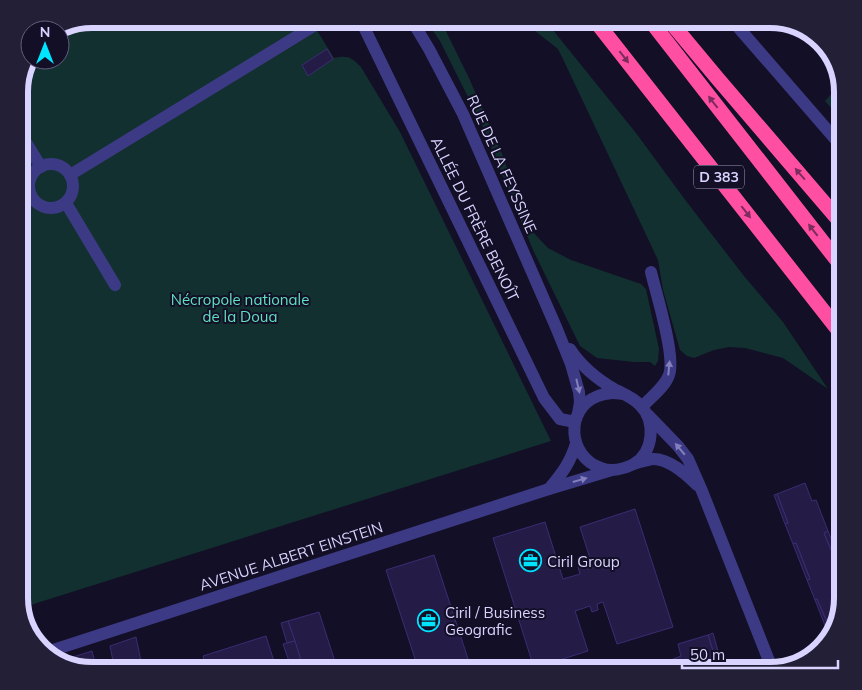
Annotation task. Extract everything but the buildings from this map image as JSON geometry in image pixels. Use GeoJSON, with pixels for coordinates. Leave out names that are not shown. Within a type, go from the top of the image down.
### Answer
{"type":"FeatureCollection","features":[{"type":"Feature","properties":{"kind":"highway","name":"D 383"},"geometry":{"type":"LineString","coordinates":[[601,28],[834,325]]}},
{"type":"Feature","properties":{"kind":"highway","name":"D 383"},"geometry":{"type":"LineString","coordinates":[[656,28],[834,256]]}},
{"type":"Feature","properties":{"kind":"highway"},"geometry":{"type":"LineString","coordinates":[[676,28],[834,214]]}},
{"type":"Feature","properties":{"kind":"street"},"geometry":{"type":"LineString","coordinates":[[70,175],[310,28]]}},
{"type":"Feature","properties":{"kind":"street","name":"ALLÉE DU FRÈRE BENOÎT"},"geometry":{"type":"LineString","coordinates":[[364,28],[544,398],[560,419],[576,418]]}},
{"type":"Feature","properties":{"kind":"street","name":"RUE DE LA FEYSSINE"},"geometry":{"type":"LineString","coordinates":[[416,28],[463,114],[556,327],[576,380],[580,402],[576,418]]}},
{"type":"Feature","properties":{"kind":"street"},"geometry":{"type":"LineString","coordinates":[[739,28],[834,138]]}},
{"type":"Feature","properties":{"kind":"street"},"geometry":{"type":"LineString","coordinates":[[28,146],[41,167]]}},
{"type":"Feature","properties":{"kind":"street"},"geometry":{"type":"LineString","coordinates":[[54,164],[66,170],[70,175],[73,182],[73,190],[66,203],[51,208],[36,202],[30,189],[30,182],[36,171],[41,167],[54,164]]}},
{"type":"Feature","properties":{"kind":"street"},"geometry":{"type":"LineString","coordinates":[[28,197],[32,195]]}},
{"type":"Feature","properties":{"kind":"street"},"geometry":{"type":"LineString","coordinates":[[66,203],[115,285]]}},
{"type":"Feature","properties":{"kind":"street"},"geometry":{"type":"LineString","coordinates":[[645,410],[670,373],[668,343],[651,272]]}},
{"type":"Feature","properties":{"kind":"street","name":"RUE DE LA FEYSSINE"},"geometry":{"type":"LineString","coordinates":[[556,327],[574,355],[588,370],[604,383],[624,394]]}},
{"type":"Feature","properties":{"kind":"street"},"geometry":{"type":"LineString","coordinates":[[702,490],[684,472],[670,464],[654,459],[636,463],[626,468],[612,470],[602,469],[590,463],[582,456],[576,444],[574,435],[576,418],[586,403],[597,396],[611,393],[624,394],[640,404],[678,446],[688,459],[702,490],[769,662]]}},
{"type":"Feature","properties":{"kind":"street"},"geometry":{"type":"LineString","coordinates":[[636,463],[649,446],[652,432],[645,410]]}},
{"type":"Feature","properties":{"kind":"street"},"geometry":{"type":"LineString","coordinates":[[549,489],[562,474],[571,459],[576,444]]}},
{"type":"Feature","properties":{"kind":"street","name":"AVENUE ALBERT EINSTEIN"},"geometry":{"type":"LineString","coordinates":[[56,652],[549,489],[612,470]]}},
{"type":"Feature","properties":{"kind":"green space","name":"Nécropole nationale de la Doua"},"geometry":{"type":"Polygon","coordinates":[[[316,28],[334,58],[349,58],[361,67],[400,132],[551,441],[28,606],[28,87],[32,70],[70,70],[70,31],[79,29],[316,28]]]}},
{"type":"Feature","properties":{"kind":"green space"},"geometry":{"type":"Polygon","coordinates":[[[431,28],[444,28],[469,78],[502,154],[523,212],[533,232],[548,248],[571,260],[641,284],[646,289],[659,349],[658,361],[655,366],[650,362],[597,358],[580,346],[533,250],[483,127],[440,41],[431,28]]]}},
{"type":"Feature","properties":{"kind":"green space"},"geometry":{"type":"Polygon","coordinates":[[[531,28],[551,28],[636,133],[744,276],[783,322],[828,389],[783,358],[745,348],[729,347],[714,350],[694,358],[687,356],[680,350],[663,290],[658,260],[558,49],[531,28]]]}},
{"type":"Feature","properties":{"kind":"green space"},"geometry":{"type":"Polygon","coordinates":[[[834,91],[834,111],[825,101],[834,91]]]}},
{"type":"Feature","properties":{"kind":"place","name":"Ciril Group"},"geometry":{"type":"Point","coordinates":[531,561]}},
{"type":"Feature","properties":{"kind":"place","name":"Ciril / Business Geografic"},"geometry":{"type":"Point","coordinates":[429,621]}}]}
